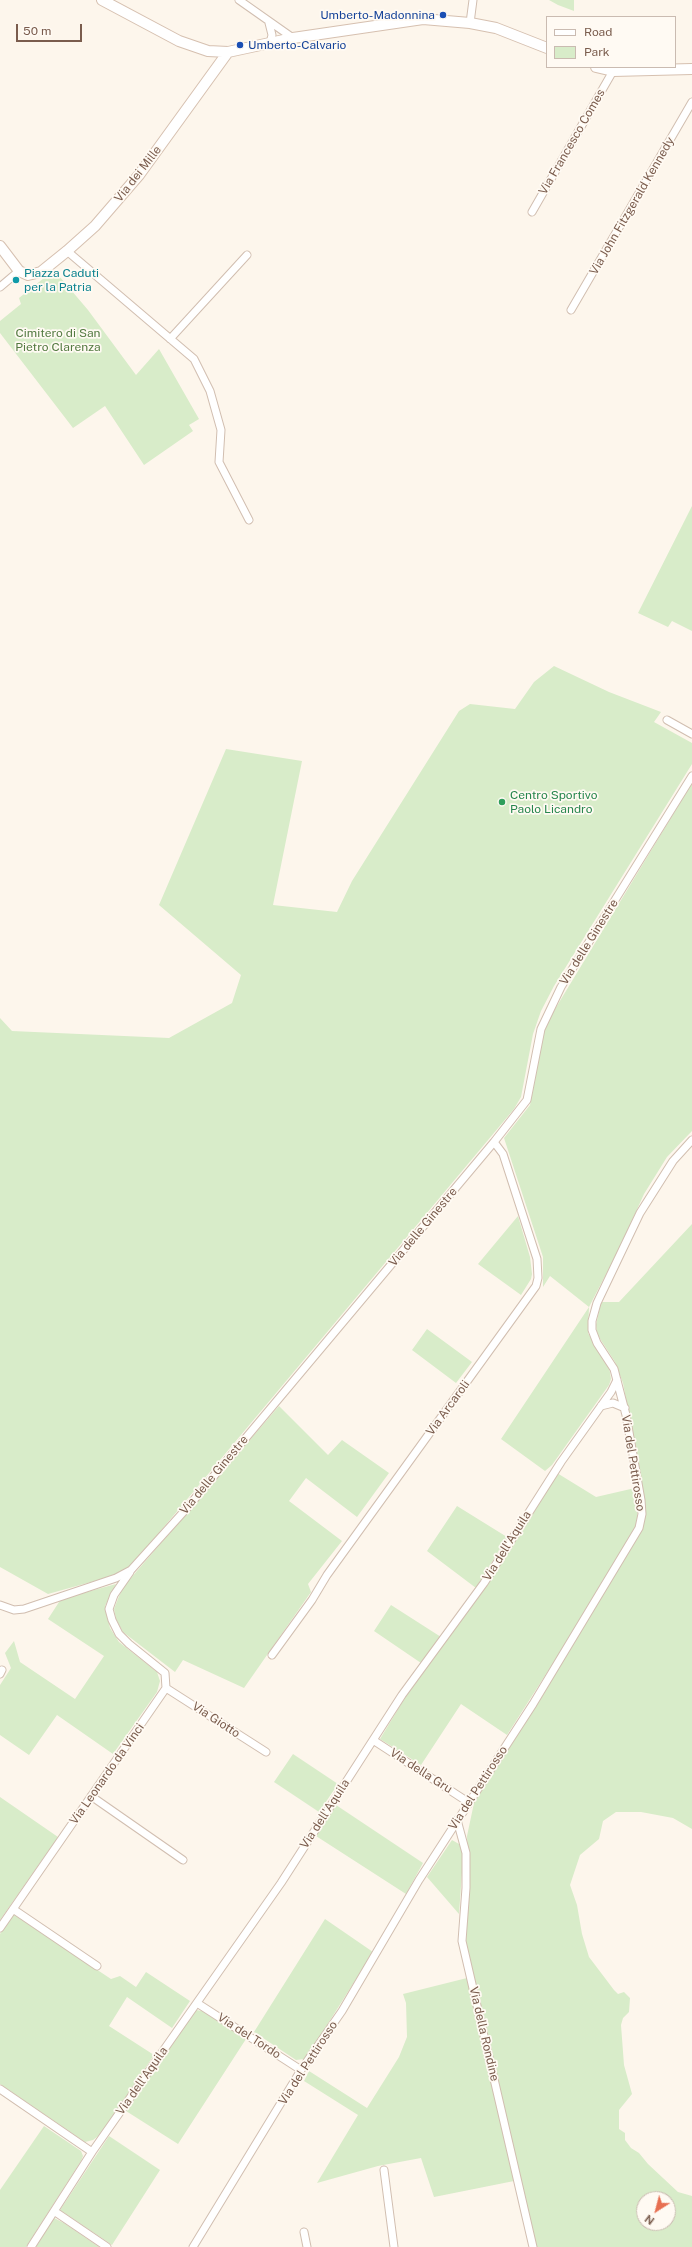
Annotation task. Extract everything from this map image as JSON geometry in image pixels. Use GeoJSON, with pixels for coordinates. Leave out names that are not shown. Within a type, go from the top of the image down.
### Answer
{"type":"FeatureCollection","features":[{"type":"Feature","properties":{"kind":"main road"},"geometry":{"type":"LineString","coordinates":[[102,0],[194,48],[208,51],[228,52],[293,38],[423,19],[470,23],[511,33],[546,48]]}},
{"type":"Feature","properties":{"kind":"main road","name":"Via dei Mille"},"geometry":{"type":"LineString","coordinates":[[23,273],[41,272],[95,226],[119,199],[190,106],[228,52]]}},
{"type":"Feature","properties":{"kind":"main road"},"geometry":{"type":"LineString","coordinates":[[600,68],[613,71],[624,69],[692,69]]}},
{"type":"Feature","properties":{"kind":"main road"},"geometry":{"type":"LineString","coordinates":[[0,246],[23,273]]}},
{"type":"Feature","properties":{"kind":"street"},"geometry":{"type":"LineString","coordinates":[[239,0],[269,23],[293,38]]}},
{"type":"Feature","properties":{"kind":"street"},"geometry":{"type":"LineString","coordinates":[[470,23],[473,0]]}},
{"type":"Feature","properties":{"kind":"street"},"geometry":{"type":"LineString","coordinates":[[269,23],[272,35],[270,43]]}},
{"type":"Feature","properties":{"kind":"street","name":"Via Francesco Comes"},"geometry":{"type":"LineString","coordinates":[[532,212],[613,71]]}},
{"type":"Feature","properties":{"kind":"street","name":"Via John Fitzgerald Kennedy"},"geometry":{"type":"LineString","coordinates":[[571,310],[692,102]]}},
{"type":"Feature","properties":{"kind":"street"},"geometry":{"type":"LineString","coordinates":[[67,251],[194,359],[210,391],[221,430],[219,462],[249,520]]}},
{"type":"Feature","properties":{"kind":"street"},"geometry":{"type":"LineString","coordinates":[[170,338],[247,255]]}},
{"type":"Feature","properties":{"kind":"street"},"geometry":{"type":"LineString","coordinates":[[1,283],[23,273]]}},
{"type":"Feature","properties":{"kind":"street"},"geometry":{"type":"LineString","coordinates":[[667,720],[692,734]]}},
{"type":"Feature","properties":{"kind":"street","name":"Via delle Ginestre"},"geometry":{"type":"LineString","coordinates":[[0,1605],[14,1610],[24,1609],[116,1578],[131,1570],[187,1508],[494,1142],[527,1100],[541,1029],[561,987],[692,776]]}},
{"type":"Feature","properties":{"kind":"street","name":"Via del Pettirosso"},"geometry":{"type":"LineString","coordinates":[[193,2247],[301,2070],[342,2011],[468,1802],[532,1704],[639,1528],[642,1514],[641,1500],[625,1408],[610,1360],[597,1343],[592,1330],[597,1303],[640,1213],[673,1161],[692,1140]]}},
{"type":"Feature","properties":{"kind":"street","name":"Via Arcaroli"},"geometry":{"type":"LineString","coordinates":[[272,1655],[312,1600],[327,1575],[536,1286],[538,1278],[537,1259],[503,1154],[494,1142]]}},
{"type":"Feature","properties":{"kind":"street","name":"Via dell'Aquila"},"geometry":{"type":"LineString","coordinates":[[31,2247],[92,2152],[280,1883],[402,1695],[484,1583],[561,1462],[611,1392],[617,1380]]}},
{"type":"Feature","properties":{"kind":"street"},"geometry":{"type":"LineString","coordinates":[[600,1406],[613,1403],[625,1408]]}},
{"type":"Feature","properties":{"kind":"street"},"geometry":{"type":"LineString","coordinates":[[131,1570],[114,1595],[109,1609],[114,1627],[129,1644],[165,1673],[166,1688]]}},
{"type":"Feature","properties":{"kind":"street","name":"Via Giotto"},"geometry":{"type":"LineString","coordinates":[[166,1688],[266,1752]]}},
{"type":"Feature","properties":{"kind":"street","name":"Via Leonardo da Vinci"},"geometry":{"type":"LineString","coordinates":[[0,1928],[166,1688]]}},
{"type":"Feature","properties":{"kind":"street","name":"Via della Gru"},"geometry":{"type":"LineString","coordinates":[[373,1740],[468,1802]]}},
{"type":"Feature","properties":{"kind":"street"},"geometry":{"type":"LineString","coordinates":[[91,1796],[183,1860]]}},
{"type":"Feature","properties":{"kind":"street","name":"Via della Rondine"},"geometry":{"type":"LineString","coordinates":[[457,1820],[466,1853],[466,1888],[462,1941],[533,2247]]}},
{"type":"Feature","properties":{"kind":"street"},"geometry":{"type":"LineString","coordinates":[[13,1909],[97,1966]]}},
{"type":"Feature","properties":{"kind":"street","name":"Via del Tordo"},"geometry":{"type":"LineString","coordinates":[[197,2002],[301,2070]]}},
{"type":"Feature","properties":{"kind":"street"},"geometry":{"type":"LineString","coordinates":[[0,2089],[92,2152]]}},
{"type":"Feature","properties":{"kind":"street"},"geometry":{"type":"LineString","coordinates":[[384,2170],[394,2247]]}},
{"type":"Feature","properties":{"kind":"street"},"geometry":{"type":"LineString","coordinates":[[54,2211],[107,2247]]}},
{"type":"Feature","properties":{"kind":"street"},"geometry":{"type":"LineString","coordinates":[[304,2232],[307,2247]]}},
{"type":"Feature","properties":{"kind":"green space"},"geometry":{"type":"Polygon","coordinates":[[[549,0],[574,0],[574,11],[558,5],[549,0]]]}},
{"type":"Feature","properties":{"kind":"green space","name":"Cimitero di San Pietro Clarenza"},"geometry":{"type":"Polygon","coordinates":[[[54,270],[88,310],[136,375],[159,349],[199,419],[189,425],[193,431],[144,465],[105,406],[73,428],[0,333],[0,321],[21,304],[19,298],[54,270]]]}},
{"type":"Feature","properties":{"kind":"green space"},"geometry":{"type":"Polygon","coordinates":[[[692,506],[692,631],[672,621],[668,627],[638,613],[692,506]]]}},
{"type":"Feature","properties":{"kind":"green space"},"geometry":{"type":"Polygon","coordinates":[[[554,666],[609,692],[661,712],[654,722],[692,743],[692,764],[554,986],[541,1011],[533,1034],[521,1097],[514,1109],[132,1565],[116,1575],[48,1594],[0,1567],[0,1018],[12,1031],[169,1038],[232,1003],[241,975],[159,905],[226,749],[302,761],[273,905],[337,912],[352,881],[459,711],[470,704],[515,709],[534,682],[554,666]]]}},
{"type":"Feature","properties":{"kind":"green space"},"geometry":{"type":"Polygon","coordinates":[[[692,783],[692,1131],[667,1157],[644,1194],[620,1247],[589,1307],[550,1276],[543,1287],[543,1257],[504,1138],[530,1105],[544,1031],[552,1014],[692,783]]]}},
{"type":"Feature","properties":{"kind":"green space"},"geometry":{"type":"Polygon","coordinates":[[[518,1216],[530,1257],[532,1274],[531,1279],[521,1295],[478,1264],[518,1216]]]}},
{"type":"Feature","properties":{"kind":"green space"},"geometry":{"type":"Polygon","coordinates":[[[692,1224],[692,1829],[673,1818],[641,1812],[616,1812],[603,1821],[599,1839],[580,1855],[570,1885],[577,1905],[582,1934],[589,1957],[618,1994],[624,1992],[630,1998],[629,2012],[623,2018],[621,2025],[624,2065],[632,2094],[619,2110],[619,2129],[625,2133],[625,2140],[631,2148],[639,2153],[648,2164],[678,2192],[692,2196],[692,2247],[536,2247],[466,1942],[469,1889],[467,1836],[474,1803],[644,1521],[645,1509],[642,1487],[623,1383],[615,1362],[597,1334],[596,1325],[601,1302],[619,1302],[692,1224]]]}},
{"type":"Feature","properties":{"kind":"green space"},"geometry":{"type":"Polygon","coordinates":[[[589,1307],[588,1333],[609,1366],[611,1379],[609,1385],[552,1465],[545,1471],[501,1439],[589,1307]]]}},
{"type":"Feature","properties":{"kind":"green space"},"geometry":{"type":"Polygon","coordinates":[[[427,1329],[472,1362],[456,1383],[412,1350],[427,1329]]]}},
{"type":"Feature","properties":{"kind":"green space"},"geometry":{"type":"Polygon","coordinates":[[[279,1406],[328,1455],[342,1440],[389,1473],[357,1517],[306,1478],[289,1501],[342,1541],[308,1584],[311,1592],[244,1688],[183,1660],[175,1672],[123,1632],[116,1619],[114,1609],[119,1596],[124,1586],[279,1406]]]}},
{"type":"Feature","properties":{"kind":"green space"},"geometry":{"type":"Polygon","coordinates":[[[557,1473],[596,1497],[635,1488],[638,1509],[636,1527],[562,1649],[507,1735],[461,1704],[421,1765],[380,1739],[406,1696],[485,1586],[557,1473]]]}},
{"type":"Feature","properties":{"kind":"green space"},"geometry":{"type":"Polygon","coordinates":[[[457,1506],[507,1537],[476,1588],[427,1551],[457,1506]]]}},
{"type":"Feature","properties":{"kind":"green space"},"geometry":{"type":"Polygon","coordinates":[[[116,1584],[105,1606],[110,1628],[119,1642],[157,1672],[160,1681],[157,1692],[113,1754],[57,1715],[29,1755],[0,1735],[0,1685],[11,1668],[5,1653],[14,1641],[20,1662],[75,1699],[104,1656],[48,1619],[61,1599],[116,1584]]]}},
{"type":"Feature","properties":{"kind":"green space"},"geometry":{"type":"Polygon","coordinates":[[[391,1605],[441,1637],[421,1663],[374,1631],[391,1605]]]}},
{"type":"Feature","properties":{"kind":"green space"},"geometry":{"type":"Polygon","coordinates":[[[293,1754],[338,1784],[319,1812],[274,1782],[293,1754]]]}},
{"type":"Feature","properties":{"kind":"green space"},"geometry":{"type":"Polygon","coordinates":[[[0,1797],[58,1837],[0,1920],[0,1797]]]}},
{"type":"Feature","properties":{"kind":"green space"},"geometry":{"type":"Polygon","coordinates":[[[336,1805],[423,1863],[406,1894],[316,1836],[336,1805]]]}},
{"type":"Feature","properties":{"kind":"green space"},"geometry":{"type":"Polygon","coordinates":[[[452,1840],[459,1844],[462,1850],[463,1858],[459,1914],[427,1877],[452,1840]]]}},
{"type":"Feature","properties":{"kind":"green space"},"geometry":{"type":"Polygon","coordinates":[[[13,1914],[111,1979],[120,1976],[136,1987],[146,1972],[190,2001],[172,2028],[127,1997],[109,2026],[154,2055],[101,2134],[93,2140],[85,2142],[0,2084],[0,1934],[13,1914]]]}},
{"type":"Feature","properties":{"kind":"green space"},"geometry":{"type":"Polygon","coordinates":[[[325,1919],[373,1952],[317,2041],[304,2059],[296,2060],[254,2032],[325,1919]]]}},
{"type":"Feature","properties":{"kind":"green space"},"geometry":{"type":"Polygon","coordinates":[[[467,1978],[514,2181],[434,2197],[421,2158],[378,2166],[317,2183],[358,2115],[304,2081],[309,2071],[367,2108],[399,2057],[407,2037],[406,2003],[403,1994],[467,1978]]]}},
{"type":"Feature","properties":{"kind":"green space"},"geometry":{"type":"Polygon","coordinates":[[[196,2010],[202,2011],[246,2039],[178,2144],[126,2111],[196,2010]]]}},
{"type":"Feature","properties":{"kind":"green space"},"geometry":{"type":"Polygon","coordinates":[[[44,2126],[81,2151],[83,2156],[26,2247],[0,2247],[0,2190],[44,2126]]]}},
{"type":"Feature","properties":{"kind":"green space"},"geometry":{"type":"Polygon","coordinates":[[[109,2136],[160,2170],[112,2245],[60,2210],[109,2136]]]}},
{"type":"Feature","properties":{"kind":"green space"},"geometry":{"type":"Polygon","coordinates":[[[54,2218],[64,2223],[99,2247],[36,2247],[54,2218]]]}},
{"type":"Feature","properties":{"kind":"place","name":"Umberto-Madonnina"},"geometry":{"type":"Point","coordinates":[443,15]}},
{"type":"Feature","properties":{"kind":"place","name":"Umberto-Calvario"},"geometry":{"type":"Point","coordinates":[240,45]}},
{"type":"Feature","properties":{"kind":"place","name":"Piazza Caduti per la Patria"},"geometry":{"type":"Point","coordinates":[16,280]}},
{"type":"Feature","properties":{"kind":"place","name":"Centro Sportivo Paolo Licandro"},"geometry":{"type":"Point","coordinates":[502,802]}}]}
